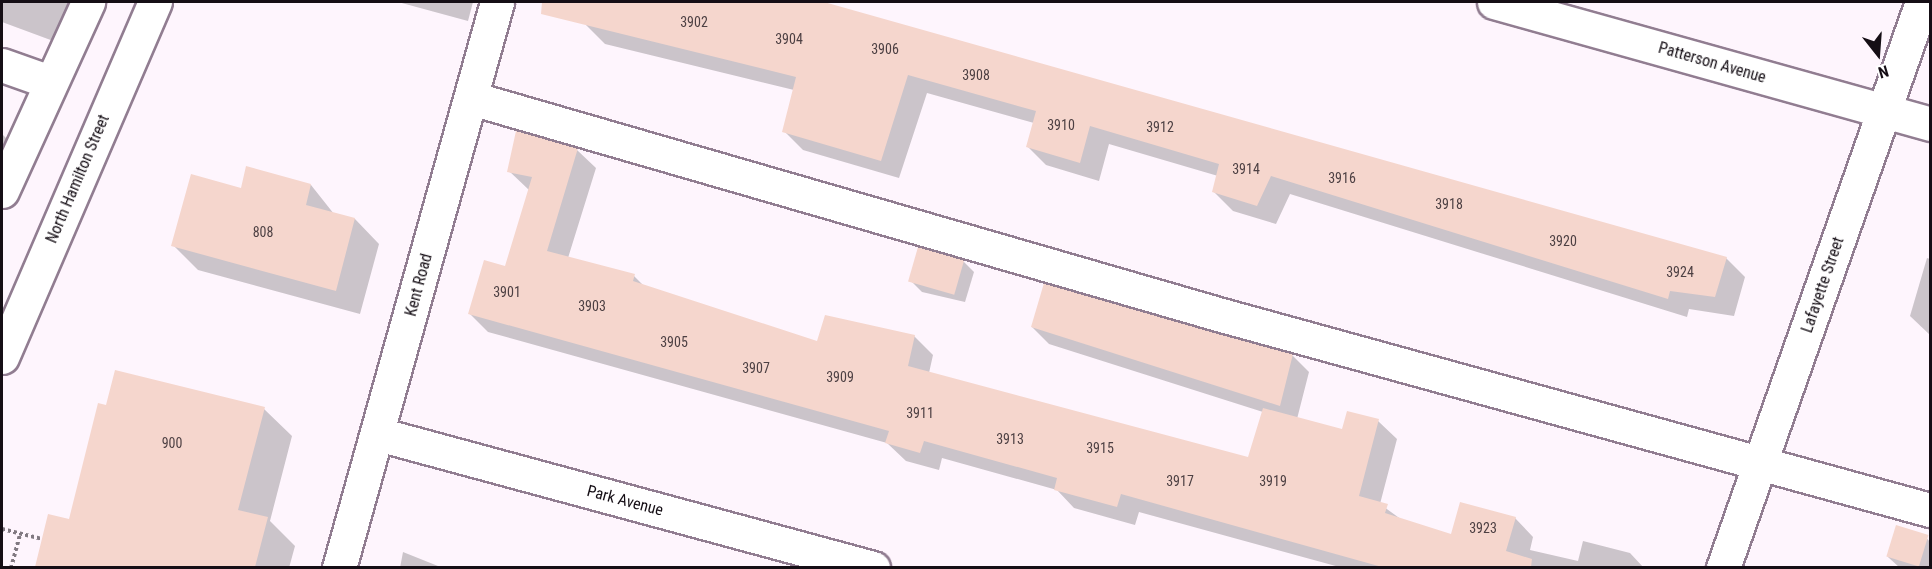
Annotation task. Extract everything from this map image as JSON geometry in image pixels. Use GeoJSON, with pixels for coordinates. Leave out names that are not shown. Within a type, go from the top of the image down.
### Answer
{"type":"FeatureCollection","features":[{"type":"Feature","properties":{"kind":"street"},"geometry":{"type":"LineString","coordinates":[[2,191],[88,2]]}},
{"type":"Feature","properties":{"kind":"street","name":"North Hamilton Street"},"geometry":{"type":"LineString","coordinates":[[2,357],[155,2]]}},
{"type":"Feature","properties":{"kind":"street","name":"Kent Road"},"geometry":{"type":"LineString","coordinates":[[339,567],[497,2]]}},
{"type":"Feature","properties":{"kind":"street","name":"Patterson Avenue"},"geometry":{"type":"LineString","coordinates":[[1494,2],[1930,124]]}},
{"type":"Feature","properties":{"kind":"street","name":"Lafayette Street"},"geometry":{"type":"LineString","coordinates":[[1723,567],[1761,465],[1922,2]]}},
{"type":"Feature","properties":{"kind":"street"},"geometry":{"type":"LineString","coordinates":[[2,65],[50,82]]}},
{"type":"Feature","properties":{"kind":"street"},"geometry":{"type":"LineString","coordinates":[[471,98],[1761,465],[1930,510]]}},
{"type":"Feature","properties":{"kind":"street","name":"Park Avenue"},"geometry":{"type":"LineString","coordinates":[[378,434],[873,567]]}},
{"type":"Feature","properties":{"kind":"path"},"geometry":{"type":"LineString","coordinates":[[2,528],[42,539]]}},
{"type":"Feature","properties":{"kind":"path"},"geometry":{"type":"LineString","coordinates":[[11,567],[20,534]]}},
{"type":"Feature","properties":{"kind":"building"},"geometry":{"type":"Polygon","coordinates":[[[542,2],[824,2],[1727,257],[1715,297],[1670,291],[1668,299],[1271,176],[1257,206],[1212,192],[1219,164],[1090,126],[1080,163],[1026,147],[1036,111],[908,75],[881,161],[782,132],[796,77],[541,14],[542,2]]]}},
{"type":"Feature","properties":{"kind":"building"},"geometry":{"type":"Polygon","coordinates":[[[516,131],[578,148],[547,251],[635,274],[633,281],[817,341],[825,315],[915,335],[908,366],[1248,457],[1263,408],[1342,429],[1347,411],[1379,419],[1359,496],[1388,504],[1385,513],[1451,534],[1460,502],[1516,517],[1506,551],[1532,559],[1531,567],[1382,567],[1121,494],[1117,507],[1054,490],[1057,478],[924,441],[920,453],[885,443],[889,431],[468,314],[484,260],[505,266],[532,177],[507,172],[516,131]]]}},
{"type":"Feature","properties":{"kind":"building"},"geometry":{"type":"Polygon","coordinates":[[[246,166],[311,184],[306,205],[355,218],[336,291],[171,246],[191,174],[241,188],[246,166]]]}},
{"type":"Feature","properties":{"kind":"building"},"geometry":{"type":"Polygon","coordinates":[[[918,247],[964,260],[954,295],[908,282],[918,247]]]}},
{"type":"Feature","properties":{"kind":"building"},"geometry":{"type":"Polygon","coordinates":[[[1044,283],[1293,354],[1280,406],[1031,327],[1044,283]]]}},
{"type":"Feature","properties":{"kind":"building"},"geometry":{"type":"Polygon","coordinates":[[[115,370],[265,407],[238,510],[268,517],[255,567],[35,567],[48,514],[69,519],[98,403],[106,405],[115,370]]]}},
{"type":"Feature","properties":{"kind":"building"},"geometry":{"type":"Polygon","coordinates":[[[1896,525],[1929,535],[1919,566],[1886,557],[1896,525]]]}}]}
